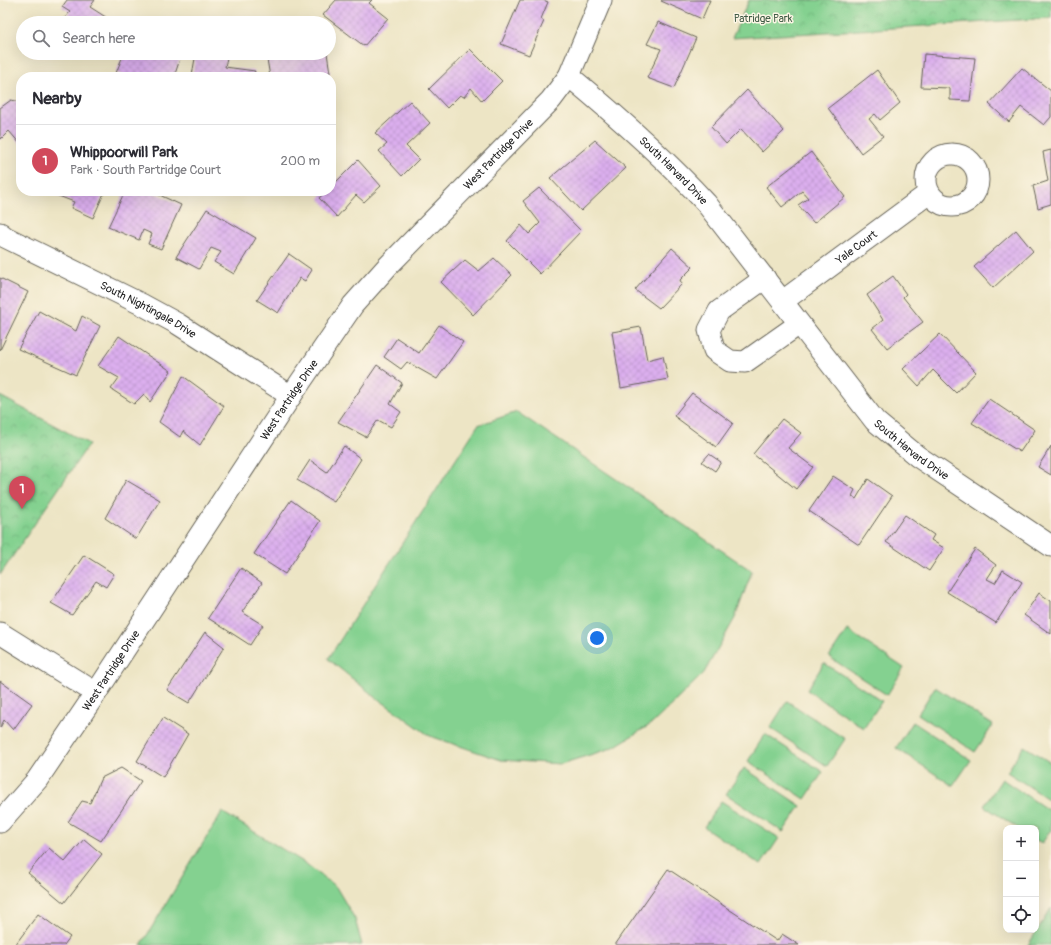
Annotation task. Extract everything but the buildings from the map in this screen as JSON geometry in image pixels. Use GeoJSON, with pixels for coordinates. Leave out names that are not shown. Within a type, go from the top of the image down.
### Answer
{"type":"FeatureCollection","features":[{"type":"Feature","properties":{"kind":"street","name":"West Partridge Drive"},"geometry":{"type":"LineString","coordinates":[[0,822],[37,780],[96,693],[291,396],[358,300],[387,267],[551,100],[569,76],[601,0]]}},
{"type":"Feature","properties":{"kind":"street","name":"South Harvard Drive"},"geometry":{"type":"LineString","coordinates":[[569,76],[612,111],[682,177],[706,203],[875,422],[917,456],[1051,546]]}},
{"type":"Feature","properties":{"kind":"street","name":"Yale Court"},"geometry":{"type":"LineString","coordinates":[[782,300],[929,193]]}},
{"type":"Feature","properties":{"kind":"street","name":"South Nightingale Drive"},"geometry":{"type":"LineString","coordinates":[[0,233],[11,240],[143,305],[178,324],[291,396]]}},
{"type":"Feature","properties":{"kind":"street"},"geometry":{"type":"LineString","coordinates":[[765,278],[718,311],[709,330],[714,350],[730,361],[746,362],[799,324]]}},
{"type":"Feature","properties":{"kind":"street"},"geometry":{"type":"LineString","coordinates":[[0,633],[96,693]]}},
{"type":"Feature","properties":{"kind":"green space","name":"Patridge Park"},"geometry":{"type":"Polygon","coordinates":[[[749,0],[1051,0],[1051,18],[732,38],[749,0]]]}},
{"type":"Feature","properties":{"kind":"green space"},"geometry":{"type":"Polygon","coordinates":[[[0,396],[89,444],[0,575],[0,396]]]}},
{"type":"Feature","properties":{"kind":"green space"},"geometry":{"type":"Polygon","coordinates":[[[517,412],[752,571],[735,618],[704,673],[653,723],[612,748],[561,764],[501,760],[430,736],[374,696],[328,659],[478,425],[517,412]]]}},
{"type":"Feature","properties":{"kind":"green space"},"geometry":{"type":"Polygon","coordinates":[[[847,630],[904,668],[887,695],[829,657],[847,630]]]}},
{"type":"Feature","properties":{"kind":"green space"},"geometry":{"type":"Polygon","coordinates":[[[824,663],[882,701],[864,728],[807,690],[824,663]]]}},
{"type":"Feature","properties":{"kind":"green space"},"geometry":{"type":"Polygon","coordinates":[[[935,687],[993,725],[975,752],[918,714],[935,687]]]}},
{"type":"Feature","properties":{"kind":"green space"},"geometry":{"type":"Polygon","coordinates":[[[787,701],[845,739],[827,766],[770,728],[787,701]]]}},
{"type":"Feature","properties":{"kind":"green space"},"geometry":{"type":"Polygon","coordinates":[[[913,722],[971,760],[953,786],[896,748],[913,722]]]}},
{"type":"Feature","properties":{"kind":"green space"},"geometry":{"type":"Polygon","coordinates":[[[765,734],[823,772],[805,799],[748,761],[765,734]]]}},
{"type":"Feature","properties":{"kind":"green space"},"geometry":{"type":"Polygon","coordinates":[[[1024,746],[1051,763],[1051,801],[1007,772],[1024,746]]]}},
{"type":"Feature","properties":{"kind":"green space"},"geometry":{"type":"Polygon","coordinates":[[[744,768],[801,806],[783,832],[726,794],[744,768]]]}},
{"type":"Feature","properties":{"kind":"green space"},"geometry":{"type":"Polygon","coordinates":[[[1002,779],[1051,812],[1051,830],[1042,843],[1039,842],[1039,825],[1013,825],[984,806],[1002,779]]]}},
{"type":"Feature","properties":{"kind":"green space"},"geometry":{"type":"Polygon","coordinates":[[[721,801],[779,838],[761,865],[704,827],[721,801]]]}},
{"type":"Feature","properties":{"kind":"green space"},"geometry":{"type":"Polygon","coordinates":[[[222,812],[305,863],[336,887],[355,919],[362,945],[141,945],[222,812]]]}},
{"type":"Feature","properties":{"kind":"green space"},"geometry":{"type":"Polygon","coordinates":[[[1051,908],[1051,945],[1028,945],[1035,933],[1039,933],[1039,927],[1051,908]]]}},
{"type":"Feature","properties":{"kind":"place","name":"Whippoorwill Park"},"geometry":{"type":"Point","coordinates":[22,509]}}]}
